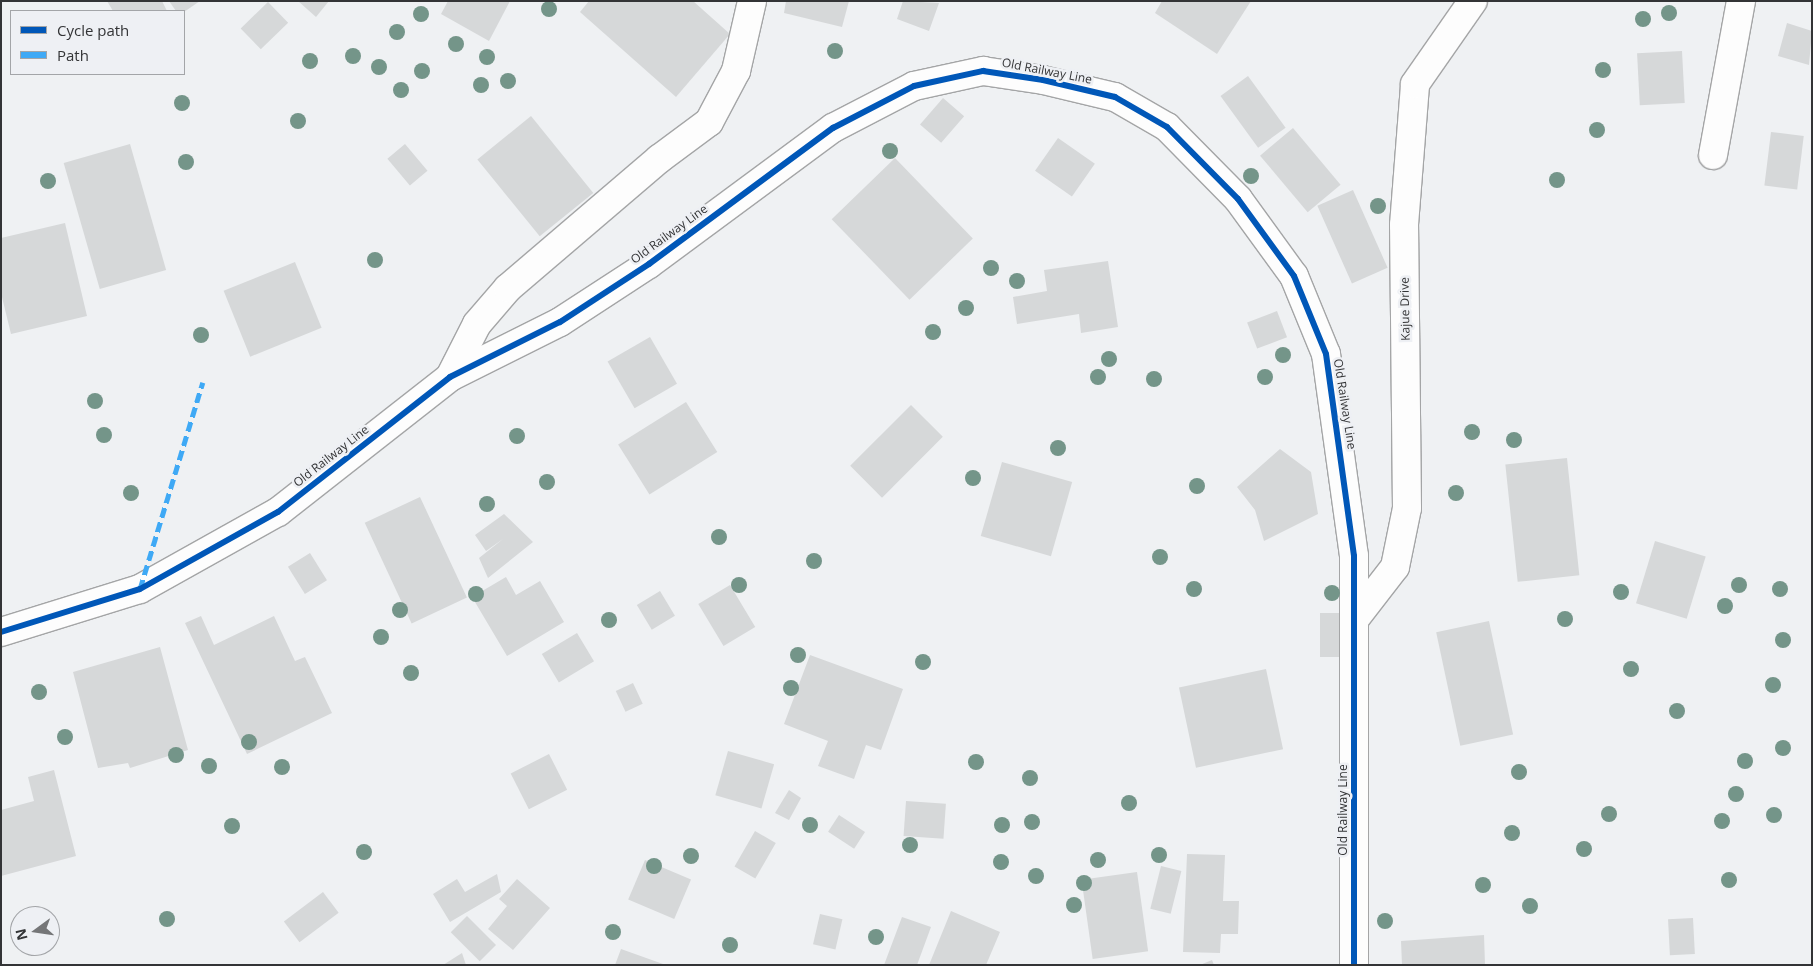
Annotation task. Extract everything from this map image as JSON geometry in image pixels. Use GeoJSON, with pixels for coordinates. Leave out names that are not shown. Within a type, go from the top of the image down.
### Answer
{"type":"FeatureCollection","features":[{"type":"Feature","properties":{"kind":"street","name":"Old Railway Line"},"geometry":{"type":"LineString","coordinates":[[450,377],[477,324],[508,288],[659,160],[709,122],[736,71],[752,1]]}},
{"type":"Feature","properties":{"kind":"street","name":"Kajue Drive"},"geometry":{"type":"LineString","coordinates":[[1354,620],[1395,567],[1407,508],[1404,225],[1415,84],[1473,1]]}},
{"type":"Feature","properties":{"kind":"street"},"geometry":{"type":"LineString","coordinates":[[1713,155],[1741,1]]}},
{"type":"Feature","properties":{"kind":"street","name":"Old Railway Line"},"geometry":{"type":"LineString","coordinates":[[1,632],[140,589],[278,512],[450,377],[560,322],[648,264],[832,128],[914,86],[983,71],[1044,80],[1115,97],[1167,127],[1238,200],[1294,276],[1326,354],[1354,556],[1354,965]]}},
{"type":"Feature","properties":{"kind":"building"},"geometry":{"type":"Polygon","coordinates":[[[107,1],[162,1],[166,10],[112,10],[107,1]]]}},
{"type":"Feature","properties":{"kind":"building"},"geometry":{"type":"Polygon","coordinates":[[[169,1],[200,1],[185,11],[175,10],[169,1]]]}},
{"type":"Feature","properties":{"kind":"building"},"geometry":{"type":"Polygon","coordinates":[[[298,1],[329,1],[316,17],[298,1]]]}},
{"type":"Feature","properties":{"kind":"building"},"geometry":{"type":"Polygon","coordinates":[[[448,1],[510,1],[489,41],[441,14],[448,1]]]}},
{"type":"Feature","properties":{"kind":"building"},"geometry":{"type":"Polygon","coordinates":[[[589,1],[693,1],[730,34],[676,97],[580,12],[589,1]]]}},
{"type":"Feature","properties":{"kind":"building"},"geometry":{"type":"Polygon","coordinates":[[[786,1],[849,1],[842,27],[784,13],[786,1]]]}},
{"type":"Feature","properties":{"kind":"building"},"geometry":{"type":"Polygon","coordinates":[[[903,1],[939,3],[929,31],[897,19],[903,1]]]}},
{"type":"Feature","properties":{"kind":"building"},"geometry":{"type":"Polygon","coordinates":[[[1162,1],[1251,1],[1217,54],[1155,13],[1162,1]]]}},
{"type":"Feature","properties":{"kind":"building"},"geometry":{"type":"Polygon","coordinates":[[[268,2],[288,23],[261,49],[241,28],[268,2]]]}},
{"type":"Feature","properties":{"kind":"building"},"geometry":{"type":"Polygon","coordinates":[[[1787,23],[1812,31],[1809,65],[1778,56],[1787,23]]]}},
{"type":"Feature","properties":{"kind":"building"},"geometry":{"type":"Polygon","coordinates":[[[1682,51],[1685,103],[1640,105],[1637,53],[1682,51]]]}},
{"type":"Feature","properties":{"kind":"building"},"geometry":{"type":"Polygon","coordinates":[[[1248,76],[1286,128],[1258,148],[1220,96],[1248,76]]]}},
{"type":"Feature","properties":{"kind":"building"},"geometry":{"type":"Polygon","coordinates":[[[943,98],[964,116],[941,143],[920,124],[943,98]]]}},
{"type":"Feature","properties":{"kind":"building"},"geometry":{"type":"Polygon","coordinates":[[[531,116],[593,193],[540,236],[477,159],[531,116]]]}},
{"type":"Feature","properties":{"kind":"building"},"geometry":{"type":"Polygon","coordinates":[[[1293,128],[1341,185],[1308,212],[1260,156],[1293,128]]]}},
{"type":"Feature","properties":{"kind":"building"},"geometry":{"type":"Polygon","coordinates":[[[1771,132],[1804,136],[1797,190],[1764,186],[1771,132]]]}},
{"type":"Feature","properties":{"kind":"building"},"geometry":{"type":"Polygon","coordinates":[[[1058,138],[1095,164],[1072,197],[1035,171],[1058,138]]]}},
{"type":"Feature","properties":{"kind":"building"},"geometry":{"type":"Polygon","coordinates":[[[130,144],[166,270],[100,289],[64,163],[130,144]]]}},
{"type":"Feature","properties":{"kind":"building"},"geometry":{"type":"Polygon","coordinates":[[[405,144],[427,171],[410,186],[387,159],[405,144]]]}},
{"type":"Feature","properties":{"kind":"building"},"geometry":{"type":"Polygon","coordinates":[[[895,158],[973,239],[909,300],[832,219],[895,158]]]}},
{"type":"Feature","properties":{"kind":"building"},"geometry":{"type":"Polygon","coordinates":[[[1353,190],[1388,268],[1352,284],[1317,206],[1353,190]]]}},
{"type":"Feature","properties":{"kind":"building"},"geometry":{"type":"Polygon","coordinates":[[[65,223],[87,316],[11,334],[1,293],[1,238],[65,223]]]}},
{"type":"Feature","properties":{"kind":"building"},"geometry":{"type":"Polygon","coordinates":[[[1108,261],[1118,327],[1081,333],[1079,314],[1017,324],[1013,297],[1047,291],[1044,270],[1108,261]]]}},
{"type":"Feature","properties":{"kind":"building"},"geometry":{"type":"Polygon","coordinates":[[[295,262],[322,328],[250,357],[224,291],[295,262]]]}},
{"type":"Feature","properties":{"kind":"building"},"geometry":{"type":"Polygon","coordinates":[[[1277,311],[1287,337],[1257,349],[1247,322],[1277,311]]]}},
{"type":"Feature","properties":{"kind":"building"},"geometry":{"type":"Polygon","coordinates":[[[650,337],[677,384],[635,408],[608,362],[650,337]]]}},
{"type":"Feature","properties":{"kind":"building"},"geometry":{"type":"Polygon","coordinates":[[[686,402],[717,452],[649,494],[618,444],[686,402]]]}},
{"type":"Feature","properties":{"kind":"building"},"geometry":{"type":"Polygon","coordinates":[[[911,405],[943,437],[882,498],[850,466],[911,405]]]}},
{"type":"Feature","properties":{"kind":"building"},"geometry":{"type":"Polygon","coordinates":[[[1280,449],[1311,472],[1318,514],[1264,541],[1255,510],[1237,487],[1280,449]]]}},
{"type":"Feature","properties":{"kind":"building"},"geometry":{"type":"Polygon","coordinates":[[[1567,458],[1579,575],[1518,582],[1505,464],[1567,458]]]}},
{"type":"Feature","properties":{"kind":"building"},"geometry":{"type":"Polygon","coordinates":[[[1002,462],[1072,482],[1051,556],[981,536],[1002,462]]]}},
{"type":"Feature","properties":{"kind":"building"},"geometry":{"type":"Polygon","coordinates":[[[420,497],[467,598],[412,623],[365,523],[420,497]]]}},
{"type":"Feature","properties":{"kind":"building"},"geometry":{"type":"Polygon","coordinates":[[[504,514],[533,542],[488,578],[479,558],[503,539],[486,551],[475,535],[504,514]]]}},
{"type":"Feature","properties":{"kind":"building"},"geometry":{"type":"Polygon","coordinates":[[[1655,541],[1706,556],[1687,619],[1636,603],[1655,541]]]}},
{"type":"Feature","properties":{"kind":"building"},"geometry":{"type":"Polygon","coordinates":[[[310,553],[327,580],[305,594],[288,567],[310,553]]]}},
{"type":"Feature","properties":{"kind":"building"},"geometry":{"type":"Polygon","coordinates":[[[506,577],[516,595],[540,581],[564,622],[507,656],[472,597],[506,577]]]}},
{"type":"Feature","properties":{"kind":"building"},"geometry":{"type":"Polygon","coordinates":[[[730,585],[755,627],[724,646],[698,604],[730,585]]]}},
{"type":"Feature","properties":{"kind":"building"},"geometry":{"type":"Polygon","coordinates":[[[660,591],[675,616],[652,630],[637,605],[660,591]]]}},
{"type":"Feature","properties":{"kind":"building"},"geometry":{"type":"Polygon","coordinates":[[[1320,613],[1344,613],[1344,657],[1320,657],[1320,613]]]}},
{"type":"Feature","properties":{"kind":"building"},"geometry":{"type":"Polygon","coordinates":[[[201,616],[214,645],[274,616],[295,661],[305,657],[332,713],[247,754],[185,623],[201,616]]]}},
{"type":"Feature","properties":{"kind":"building"},"geometry":{"type":"Polygon","coordinates":[[[1489,621],[1513,734],[1460,746],[1436,632],[1489,621]]]}},
{"type":"Feature","properties":{"kind":"building"},"geometry":{"type":"Polygon","coordinates":[[[577,633],[594,661],[559,682],[542,654],[577,633]]]}},
{"type":"Feature","properties":{"kind":"building"},"geometry":{"type":"Polygon","coordinates":[[[160,647],[188,750],[130,768],[128,763],[98,768],[73,672],[160,647]]]}},
{"type":"Feature","properties":{"kind":"building"},"geometry":{"type":"Polygon","coordinates":[[[810,655],[903,689],[881,750],[866,745],[854,779],[818,766],[828,741],[784,724],[810,655]]]}},
{"type":"Feature","properties":{"kind":"building"},"geometry":{"type":"Polygon","coordinates":[[[1266,669],[1283,749],[1196,768],[1179,688],[1266,669]]]}},
{"type":"Feature","properties":{"kind":"building"},"geometry":{"type":"Polygon","coordinates":[[[633,683],[643,704],[626,712],[616,691],[633,683]]]}},
{"type":"Feature","properties":{"kind":"building"},"geometry":{"type":"Polygon","coordinates":[[[728,751],[774,764],[761,808],[715,795],[728,751]]]}},
{"type":"Feature","properties":{"kind":"building"},"geometry":{"type":"Polygon","coordinates":[[[549,754],[567,790],[529,809],[511,774],[549,754]]]}},
{"type":"Feature","properties":{"kind":"building"},"geometry":{"type":"Polygon","coordinates":[[[54,770],[76,856],[1,876],[1,810],[34,801],[28,777],[54,770]]]}},
{"type":"Feature","properties":{"kind":"building"},"geometry":{"type":"Polygon","coordinates":[[[789,790],[801,798],[789,820],[775,813],[789,790]]]}},
{"type":"Feature","properties":{"kind":"building"},"geometry":{"type":"Polygon","coordinates":[[[906,801],[946,804],[943,839],[904,836],[906,801]]]}},
{"type":"Feature","properties":{"kind":"building"},"geometry":{"type":"Polygon","coordinates":[[[839,815],[865,832],[854,849],[828,832],[839,815]]]}},
{"type":"Feature","properties":{"kind":"building"},"geometry":{"type":"Polygon","coordinates":[[[755,831],[776,843],[755,879],[734,867],[755,831]]]}},
{"type":"Feature","properties":{"kind":"building"},"geometry":{"type":"Polygon","coordinates":[[[1187,854],[1225,855],[1223,901],[1239,901],[1238,934],[1221,934],[1220,953],[1183,952],[1187,854]]]}},
{"type":"Feature","properties":{"kind":"building"},"geometry":{"type":"Polygon","coordinates":[[[645,860],[691,880],[674,919],[628,900],[645,860]]]}},
{"type":"Feature","properties":{"kind":"building"},"geometry":{"type":"Polygon","coordinates":[[[1161,866],[1181,871],[1171,914],[1150,909],[1161,866]]]}},
{"type":"Feature","properties":{"kind":"building"},"geometry":{"type":"Polygon","coordinates":[[[1137,872],[1148,951],[1093,959],[1082,880],[1137,872]]]}},
{"type":"Feature","properties":{"kind":"building"},"geometry":{"type":"Polygon","coordinates":[[[497,874],[501,892],[450,922],[433,894],[457,879],[465,892],[497,874]]]}},
{"type":"Feature","properties":{"kind":"building"},"geometry":{"type":"Polygon","coordinates":[[[517,879],[550,908],[513,950],[488,929],[507,906],[499,899],[517,879]]]}},
{"type":"Feature","properties":{"kind":"building"},"geometry":{"type":"Polygon","coordinates":[[[323,892],[339,913],[300,942],[284,921],[323,892]]]}},
{"type":"Feature","properties":{"kind":"building"},"geometry":{"type":"Polygon","coordinates":[[[951,911],[1000,932],[986,965],[929,965],[951,911]]]}},
{"type":"Feature","properties":{"kind":"building"},"geometry":{"type":"Polygon","coordinates":[[[820,914],[842,919],[835,949],[813,944],[820,914]]]}},
{"type":"Feature","properties":{"kind":"building"},"geometry":{"type":"Polygon","coordinates":[[[467,916],[496,945],[480,961],[451,932],[467,916]]]}},
{"type":"Feature","properties":{"kind":"building"},"geometry":{"type":"Polygon","coordinates":[[[902,917],[931,927],[917,965],[884,965],[902,917]]]}},
{"type":"Feature","properties":{"kind":"building"},"geometry":{"type":"Polygon","coordinates":[[[1693,918],[1695,954],[1670,955],[1668,919],[1693,918]]]}},
{"type":"Feature","properties":{"kind":"building"},"geometry":{"type":"Polygon","coordinates":[[[1484,935],[1485,965],[1402,965],[1401,941],[1484,935]]]}},
{"type":"Feature","properties":{"kind":"building"},"geometry":{"type":"Polygon","coordinates":[[[621,949],[663,964],[663,965],[615,965],[621,949]]]}},
{"type":"Feature","properties":{"kind":"building"},"geometry":{"type":"Polygon","coordinates":[[[462,953],[466,965],[443,965],[462,953]]]}},
{"type":"Feature","properties":{"kind":"building"},"geometry":{"type":"Polygon","coordinates":[[[1212,960],[1214,965],[1200,965],[1212,960]]]}},
{"type":"Feature","properties":{"kind":"marked path"},"geometry":{"type":"LineString","coordinates":[[140,589],[203,382]]}},
{"type":"Feature","properties":{"kind":"cycle path"},"geometry":{"type":"LineString","coordinates":[[1,632],[140,589],[278,512],[450,377],[560,322],[649,264],[833,128],[914,86],[983,71],[1043,80],[1115,97],[1167,127],[1238,199],[1294,276],[1326,354],[1354,556],[1354,965]]}}]}
